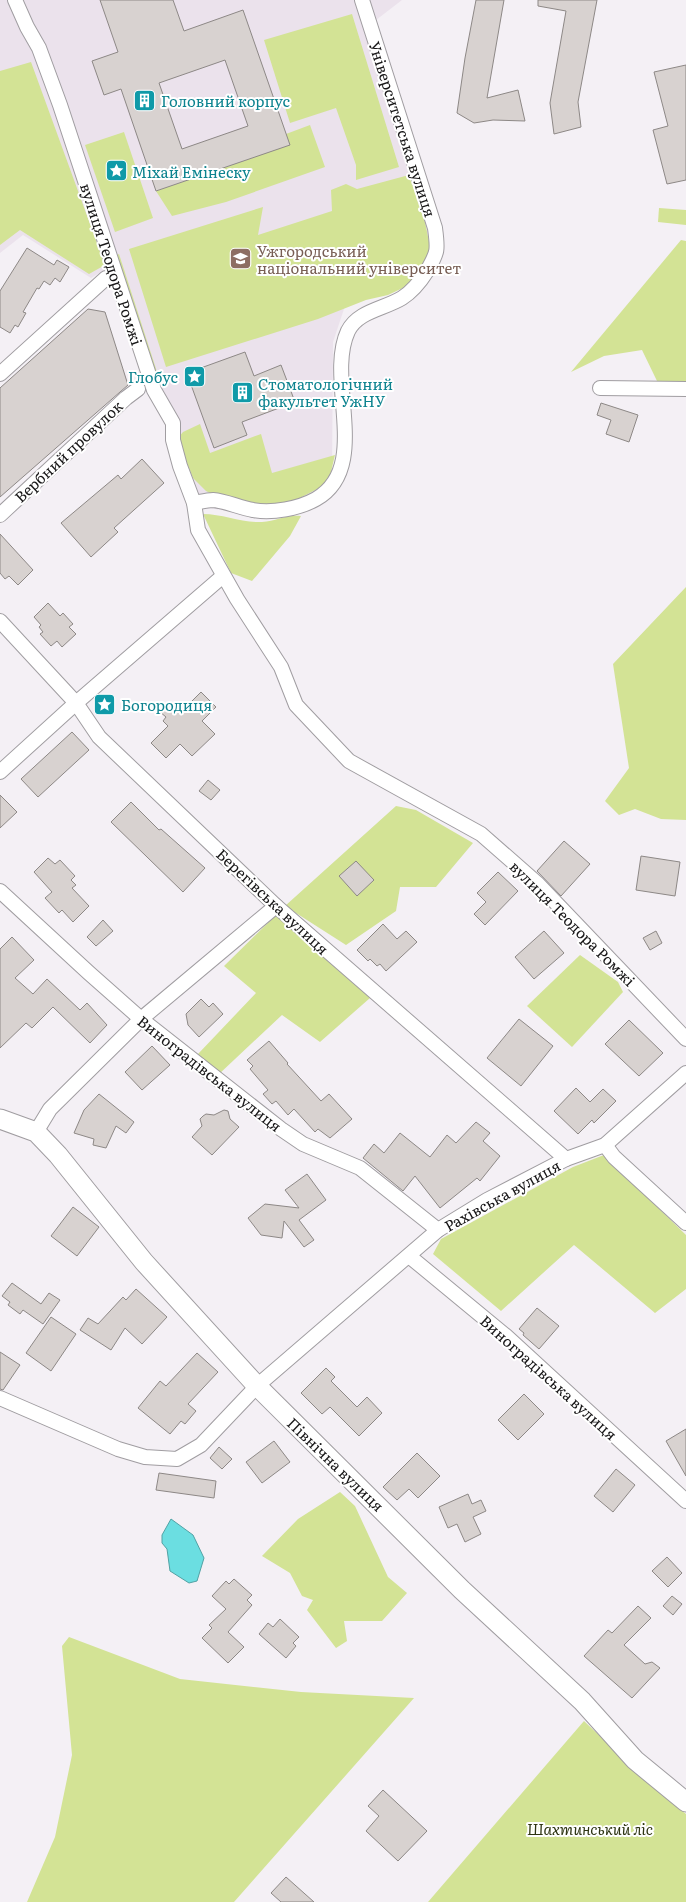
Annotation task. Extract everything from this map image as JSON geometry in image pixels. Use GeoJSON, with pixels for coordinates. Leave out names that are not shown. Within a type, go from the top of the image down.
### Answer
{"type":"FeatureCollection","features":[{"type":"Feature","properties":{"kind":"street","name":"вулиця Теодора Ромжі"},"geometry":{"type":"LineString","coordinates":[[15,0],[39,48],[63,113],[154,390],[173,424],[175,449],[194,503],[198,530],[224,576],[281,666],[296,705],[349,761],[480,834],[538,884],[686,1039]]}},
{"type":"Feature","properties":{"kind":"street","name":"Університетська вулиця"},"geometry":{"type":"LineString","coordinates":[[194,503],[212,500],[255,510],[272,510],[295,507],[316,499],[331,487],[340,468],[345,447],[341,358],[348,331],[358,318],[401,299],[418,285],[437,255],[438,248],[435,228],[362,0]]}},
{"type":"Feature","properties":{"kind":"street"},"geometry":{"type":"LineString","coordinates":[[0,374],[106,278]]}},
{"type":"Feature","properties":{"kind":"street"},"geometry":{"type":"LineString","coordinates":[[600,388],[686,389]]}},
{"type":"Feature","properties":{"kind":"street","name":"Вербний провулок"},"geometry":{"type":"LineString","coordinates":[[0,515],[138,389]]}},
{"type":"Feature","properties":{"kind":"street"},"geometry":{"type":"LineString","coordinates":[[0,772],[76,703],[224,576]]}},
{"type":"Feature","properties":{"kind":"street","name":"Берегівська вулиця"},"geometry":{"type":"LineString","coordinates":[[0,621],[76,703],[99,736],[276,906],[566,1160]]}},
{"type":"Feature","properties":{"kind":"street","name":"Виноградівська вулиця"},"geometry":{"type":"LineString","coordinates":[[0,891],[89,974],[142,1019],[281,1129],[303,1144],[360,1168],[438,1230]]}},
{"type":"Feature","properties":{"kind":"street"},"geometry":{"type":"LineString","coordinates":[[36,1132],[50,1109],[142,1019],[276,906]]}},
{"type":"Feature","properties":{"kind":"street","name":"Рахівська вулиця"},"geometry":{"type":"LineString","coordinates":[[0,1398],[118,1449],[145,1456],[177,1460],[201,1445],[257,1386],[438,1230],[487,1200],[566,1160],[605,1145],[686,1073]]}},
{"type":"Feature","properties":{"kind":"street","name":"Північна вулиця"},"geometry":{"type":"LineString","coordinates":[[0,1119],[36,1132],[58,1155],[144,1262],[257,1386],[462,1590],[582,1701],[636,1760],[686,1802]]}},
{"type":"Feature","properties":{"kind":"street"},"geometry":{"type":"LineString","coordinates":[[605,1145],[614,1157],[686,1223]]}},
{"type":"Feature","properties":{"kind":"street","name":"Виноградівська вулиця"},"geometry":{"type":"LineString","coordinates":[[409,1256],[506,1336],[686,1501]]}},
{"type":"Feature","properties":{"kind":"shaded area","name":"Ужгородський національний університет"},"geometry":{"type":"Polygon","coordinates":[[[0,0],[402,0],[367,27],[432,237],[415,274],[346,303],[333,342],[332,477],[307,507],[259,517],[199,506],[114,264],[91,278],[23,235],[0,253],[0,0]]]}},
{"type":"Feature","properties":{"kind":"green space"},"geometry":{"type":"Polygon","coordinates":[[[352,14],[399,167],[356,180],[356,165],[336,108],[290,123],[264,40],[352,14]]]}},
{"type":"Feature","properties":{"kind":"green space"},"geometry":{"type":"Polygon","coordinates":[[[31,62],[105,265],[89,274],[20,230],[0,245],[0,71],[31,62]]]}},
{"type":"Feature","properties":{"kind":"green space"},"geometry":{"type":"Polygon","coordinates":[[[310,125],[325,167],[226,202],[172,216],[156,191],[289,145],[286,134],[310,125]]]}},
{"type":"Feature","properties":{"kind":"green space"},"geometry":{"type":"Polygon","coordinates":[[[124,132],[153,218],[115,232],[85,145],[124,132]]]}},
{"type":"Feature","properties":{"kind":"green space"},"geometry":{"type":"Polygon","coordinates":[[[409,175],[425,222],[430,247],[421,275],[407,286],[388,295],[366,300],[318,319],[166,367],[129,249],[263,207],[258,235],[332,211],[331,190],[346,184],[357,189],[409,175]]]}},
{"type":"Feature","properties":{"kind":"green space"},"geometry":{"type":"Polygon","coordinates":[[[659,208],[686,210],[686,225],[658,222],[659,208]]]}},
{"type":"Feature","properties":{"kind":"green space"},"geometry":{"type":"Polygon","coordinates":[[[681,240],[686,241],[686,383],[674,385],[657,381],[642,350],[604,356],[571,372],[681,240]]]}},
{"type":"Feature","properties":{"kind":"green space"},"geometry":{"type":"Polygon","coordinates":[[[119,254],[158,375],[151,367],[115,256],[119,254]]]}},
{"type":"Feature","properties":{"kind":"green space"},"geometry":{"type":"Polygon","coordinates":[[[200,424],[210,453],[261,434],[272,473],[335,455],[330,476],[321,487],[296,500],[269,506],[220,498],[206,491],[193,478],[177,439],[183,432],[200,424]]]}},
{"type":"Feature","properties":{"kind":"green space"},"geometry":{"type":"Polygon","coordinates":[[[203,514],[255,522],[301,516],[290,536],[252,581],[231,573],[203,514]]]}},
{"type":"Feature","properties":{"kind":"green space"},"geometry":{"type":"Polygon","coordinates":[[[686,587],[686,820],[661,819],[635,809],[619,815],[605,801],[629,768],[613,664],[686,587]]]}},
{"type":"Feature","properties":{"kind":"green space"},"geometry":{"type":"Polygon","coordinates":[[[396,806],[416,810],[473,843],[436,887],[400,887],[396,911],[346,945],[285,906],[396,806]]]}},
{"type":"Feature","properties":{"kind":"green space"},"geometry":{"type":"Polygon","coordinates":[[[277,914],[370,998],[320,1042],[282,1015],[218,1075],[198,1054],[256,993],[224,966],[277,914]]]}},
{"type":"Feature","properties":{"kind":"green space"},"geometry":{"type":"Polygon","coordinates":[[[580,955],[618,982],[623,992],[572,1047],[527,1006],[580,955]]]}},
{"type":"Feature","properties":{"kind":"green space"},"geometry":{"type":"Polygon","coordinates":[[[604,1155],[686,1235],[686,1289],[655,1313],[574,1245],[501,1311],[433,1254],[441,1239],[573,1167],[604,1155]]]}},
{"type":"Feature","properties":{"kind":"green space"},"geometry":{"type":"Polygon","coordinates":[[[340,1492],[355,1506],[388,1577],[407,1593],[382,1621],[344,1621],[347,1641],[336,1648],[307,1610],[313,1600],[302,1596],[290,1573],[262,1556],[298,1519],[340,1492]]]}},
{"type":"Feature","properties":{"kind":"green space"},"geometry":{"type":"Polygon","coordinates":[[[69,1637],[180,1679],[301,1692],[414,1698],[234,1902],[27,1902],[55,1837],[72,1755],[62,1646],[69,1637]]]}},
{"type":"Feature","properties":{"kind":"green space","name":"Шахтинський ліс"},"geometry":{"type":"Polygon","coordinates":[[[584,1721],[686,1814],[686,1902],[428,1902],[584,1721]]]}},
{"type":"Feature","properties":{"kind":"water"},"geometry":{"type":"Polygon","coordinates":[[[171,1519],[193,1535],[204,1558],[197,1581],[189,1583],[170,1571],[167,1549],[162,1543],[162,1535],[171,1519]]]}},
{"type":"Feature","properties":{"kind":"building","name":"Головний корпус"},"geometry":{"type":"Polygon","coordinates":[[[100,0],[173,0],[184,31],[243,10],[290,145],[156,191],[121,89],[104,95],[92,61],[118,52],[100,0]],[[225,60],[159,83],[182,149],[248,126],[225,60]]]}},
{"type":"Feature","properties":{"kind":"building"},"geometry":{"type":"Polygon","coordinates":[[[476,0],[504,0],[487,98],[518,90],[525,121],[493,120],[474,123],[457,113],[476,0]]]}},
{"type":"Feature","properties":{"kind":"building"},"geometry":{"type":"Polygon","coordinates":[[[538,0],[597,0],[578,102],[581,127],[554,134],[550,103],[566,11],[538,6],[538,0]]]}},
{"type":"Feature","properties":{"kind":"building"},"geometry":{"type":"Polygon","coordinates":[[[686,65],[686,180],[667,184],[653,130],[668,126],[654,72],[686,65]]]}},
{"type":"Feature","properties":{"kind":"building"},"geometry":{"type":"Polygon","coordinates":[[[27,248],[54,265],[57,260],[69,267],[60,282],[55,278],[50,285],[44,281],[39,289],[37,288],[23,312],[26,313],[18,327],[15,325],[10,333],[0,327],[0,291],[27,248]]]}},
{"type":"Feature","properties":{"kind":"building"},"geometry":{"type":"Polygon","coordinates":[[[88,309],[105,312],[128,385],[0,497],[0,388],[88,309]]]}},
{"type":"Feature","properties":{"kind":"building","name":"Стоматологічний факультет УжНУ"},"geometry":{"type":"Polygon","coordinates":[[[245,352],[254,376],[281,365],[295,402],[242,422],[247,435],[214,448],[190,382],[201,378],[198,369],[245,352]]]}},
{"type":"Feature","properties":{"kind":"building"},"geometry":{"type":"Polygon","coordinates":[[[601,403],[638,415],[629,442],[606,434],[611,420],[597,415],[601,403]]]}},
{"type":"Feature","properties":{"kind":"building"},"geometry":{"type":"Polygon","coordinates":[[[142,459],[164,483],[114,528],[118,532],[91,557],[61,523],[118,475],[121,479],[142,459]]]}},
{"type":"Feature","properties":{"kind":"building"},"geometry":{"type":"Polygon","coordinates":[[[0,534],[33,570],[18,585],[9,576],[5,579],[0,573],[0,534]]]}},
{"type":"Feature","properties":{"kind":"building"},"geometry":{"type":"Polygon","coordinates":[[[48,603],[60,616],[63,613],[73,624],[69,627],[76,634],[62,647],[57,641],[51,646],[40,634],[43,632],[39,627],[41,625],[34,617],[48,603]]]}},
{"type":"Feature","properties":{"kind":"building"},"geometry":{"type":"Polygon","coordinates":[[[201,692],[216,707],[202,721],[215,734],[192,756],[180,744],[166,758],[151,743],[168,726],[163,721],[166,717],[160,712],[169,703],[175,708],[178,705],[183,710],[201,692]]]}},
{"type":"Feature","properties":{"kind":"building"},"geometry":{"type":"Polygon","coordinates":[[[72,732],[89,750],[38,797],[21,779],[72,732]]]}},
{"type":"Feature","properties":{"kind":"building"},"geometry":{"type":"Polygon","coordinates":[[[208,780],[220,790],[211,800],[199,791],[208,780]]]}},
{"type":"Feature","properties":{"kind":"building"},"geometry":{"type":"Polygon","coordinates":[[[0,795],[17,812],[0,828],[0,795]]]}},
{"type":"Feature","properties":{"kind":"building"},"geometry":{"type":"Polygon","coordinates":[[[131,802],[159,830],[161,829],[205,868],[183,892],[111,822],[131,802]]]}},
{"type":"Feature","properties":{"kind":"building"},"geometry":{"type":"Polygon","coordinates":[[[564,841],[590,864],[561,896],[537,871],[564,841]]]}},
{"type":"Feature","properties":{"kind":"building"},"geometry":{"type":"Polygon","coordinates":[[[641,856],[680,862],[675,896],[636,890],[641,856]]]}},
{"type":"Feature","properties":{"kind":"building"},"geometry":{"type":"Polygon","coordinates":[[[48,858],[55,864],[60,860],[75,876],[71,880],[76,885],[72,888],[89,906],[73,922],[62,910],[59,913],[45,898],[52,892],[34,872],[48,858]]]}},
{"type":"Feature","properties":{"kind":"building"},"geometry":{"type":"Polygon","coordinates":[[[356,861],[374,880],[357,896],[339,876],[356,861]]]}},
{"type":"Feature","properties":{"kind":"building"},"geometry":{"type":"Polygon","coordinates":[[[498,872],[518,891],[485,925],[474,914],[486,902],[477,893],[498,872]]]}},
{"type":"Feature","properties":{"kind":"building"},"geometry":{"type":"Polygon","coordinates":[[[103,920],[113,931],[96,946],[87,937],[103,920]]]}},
{"type":"Feature","properties":{"kind":"building"},"geometry":{"type":"Polygon","coordinates":[[[383,924],[397,939],[406,931],[417,942],[386,971],[380,964],[377,966],[370,959],[368,961],[357,950],[383,924]]]}},
{"type":"Feature","properties":{"kind":"building"},"geometry":{"type":"Polygon","coordinates":[[[544,931],[564,953],[534,979],[515,957],[544,931]]]}},
{"type":"Feature","properties":{"kind":"building"},"geometry":{"type":"Polygon","coordinates":[[[656,931],[662,943],[650,950],[643,938],[656,931]]]}},
{"type":"Feature","properties":{"kind":"building"},"geometry":{"type":"Polygon","coordinates":[[[12,937],[34,960],[15,978],[33,994],[47,979],[80,1010],[87,1003],[107,1025],[90,1043],[53,1007],[32,1028],[26,1023],[0,1048],[0,949],[12,937]]]}},
{"type":"Feature","properties":{"kind":"building"},"geometry":{"type":"Polygon","coordinates":[[[201,999],[209,1007],[213,1003],[223,1014],[199,1037],[188,1025],[186,1014],[201,999]]]}},
{"type":"Feature","properties":{"kind":"building"},"geometry":{"type":"Polygon","coordinates":[[[519,1019],[553,1046],[521,1086],[487,1058],[519,1019]]]}},
{"type":"Feature","properties":{"kind":"building"},"geometry":{"type":"Polygon","coordinates":[[[629,1020],[663,1053],[639,1076],[605,1044],[629,1020]]]}},
{"type":"Feature","properties":{"kind":"building"},"geometry":{"type":"Polygon","coordinates":[[[269,1041],[321,1101],[329,1094],[352,1119],[330,1138],[318,1129],[315,1132],[294,1109],[288,1115],[276,1101],[272,1104],[263,1094],[268,1090],[250,1069],[253,1066],[247,1060],[269,1041]]]}},
{"type":"Feature","properties":{"kind":"building"},"geometry":{"type":"Polygon","coordinates":[[[152,1046],[170,1065],[142,1090],[125,1072],[152,1046]]]}},
{"type":"Feature","properties":{"kind":"building"},"geometry":{"type":"Polygon","coordinates":[[[576,1088],[590,1102],[603,1089],[616,1101],[594,1123],[592,1120],[578,1134],[554,1111],[576,1088]]]}},
{"type":"Feature","properties":{"kind":"building"},"geometry":{"type":"Polygon","coordinates":[[[99,1094],[134,1122],[126,1133],[116,1126],[106,1148],[93,1145],[94,1139],[74,1133],[84,1110],[99,1094]]]}},
{"type":"Feature","properties":{"kind":"building"},"geometry":{"type":"Polygon","coordinates":[[[224,1110],[228,1111],[230,1119],[239,1127],[212,1155],[192,1137],[202,1126],[200,1119],[203,1116],[206,1114],[214,1115],[224,1110]]]}},
{"type":"Feature","properties":{"kind":"building"},"geometry":{"type":"Polygon","coordinates":[[[476,1122],[490,1133],[483,1141],[500,1156],[480,1181],[477,1178],[440,1208],[415,1176],[403,1191],[363,1158],[374,1144],[384,1153],[400,1133],[430,1157],[447,1135],[456,1143],[476,1122]]]}},
{"type":"Feature","properties":{"kind":"building"},"geometry":{"type":"Polygon","coordinates":[[[307,1174],[326,1200],[299,1220],[314,1240],[304,1247],[284,1221],[282,1238],[261,1235],[248,1218],[265,1204],[299,1208],[285,1190],[307,1174]]]}},
{"type":"Feature","properties":{"kind":"building"},"geometry":{"type":"Polygon","coordinates":[[[73,1207],[99,1227],[77,1256],[51,1236],[73,1207]]]}},
{"type":"Feature","properties":{"kind":"building"},"geometry":{"type":"Polygon","coordinates":[[[12,1283],[41,1304],[49,1293],[60,1300],[43,1324],[23,1310],[20,1314],[8,1305],[10,1302],[2,1296],[12,1283]]]}},
{"type":"Feature","properties":{"kind":"building"},"geometry":{"type":"Polygon","coordinates":[[[136,1289],[167,1317],[142,1344],[125,1328],[111,1350],[80,1330],[88,1318],[98,1324],[123,1297],[126,1300],[136,1289]]]}},
{"type":"Feature","properties":{"kind":"building"},"geometry":{"type":"Polygon","coordinates":[[[537,1308],[559,1326],[539,1349],[519,1329],[537,1308]]]}},
{"type":"Feature","properties":{"kind":"building"},"geometry":{"type":"Polygon","coordinates":[[[51,1317],[76,1334],[51,1371],[26,1353],[51,1317]]]}},
{"type":"Feature","properties":{"kind":"building"},"geometry":{"type":"Polygon","coordinates":[[[0,1352],[20,1365],[3,1390],[0,1389],[0,1352]]]}},
{"type":"Feature","properties":{"kind":"building"},"geometry":{"type":"Polygon","coordinates":[[[197,1353],[218,1372],[188,1404],[196,1411],[185,1424],[181,1421],[170,1434],[138,1408],[160,1381],[166,1386],[197,1353]]]}},
{"type":"Feature","properties":{"kind":"building"},"geometry":{"type":"Polygon","coordinates":[[[326,1368],[335,1377],[331,1381],[357,1407],[367,1397],[382,1413],[359,1436],[330,1407],[322,1414],[301,1393],[326,1368]]]}},
{"type":"Feature","properties":{"kind":"building"},"geometry":{"type":"Polygon","coordinates":[[[524,1394],[544,1414],[518,1440],[498,1420],[524,1394]]]}},
{"type":"Feature","properties":{"kind":"building"},"geometry":{"type":"Polygon","coordinates":[[[686,1429],[686,1476],[666,1441],[686,1429]]]}},
{"type":"Feature","properties":{"kind":"building"},"geometry":{"type":"Polygon","coordinates":[[[274,1441],[290,1462],[262,1483],[246,1462],[274,1441]]]}},
{"type":"Feature","properties":{"kind":"building"},"geometry":{"type":"Polygon","coordinates":[[[219,1447],[232,1459],[222,1469],[210,1458],[219,1447]]]}},
{"type":"Feature","properties":{"kind":"building"},"geometry":{"type":"Polygon","coordinates":[[[417,1453],[440,1476],[418,1498],[409,1489],[397,1500],[383,1487],[417,1453]]]}},
{"type":"Feature","properties":{"kind":"building"},"geometry":{"type":"Polygon","coordinates":[[[616,1469],[635,1485],[613,1512],[594,1496],[616,1469]]]}},
{"type":"Feature","properties":{"kind":"building"},"geometry":{"type":"Polygon","coordinates":[[[159,1473],[216,1481],[214,1498],[156,1490],[159,1473]]]}},
{"type":"Feature","properties":{"kind":"building"},"geometry":{"type":"Polygon","coordinates":[[[468,1494],[472,1504],[481,1500],[486,1511],[473,1517],[481,1534],[465,1542],[457,1524],[448,1528],[439,1507],[468,1494]]]}},
{"type":"Feature","properties":{"kind":"building"},"geometry":{"type":"Polygon","coordinates":[[[667,1557],[682,1573],[668,1587],[652,1571],[667,1557]]]}},
{"type":"Feature","properties":{"kind":"building"},"geometry":{"type":"Polygon","coordinates":[[[234,1579],[252,1595],[247,1600],[252,1605],[228,1632],[244,1647],[228,1663],[202,1638],[212,1628],[209,1625],[226,1609],[212,1596],[226,1581],[229,1584],[234,1579]]]}},
{"type":"Feature","properties":{"kind":"building"},"geometry":{"type":"Polygon","coordinates":[[[672,1596],[682,1604],[673,1615],[663,1606],[672,1596]]]}},
{"type":"Feature","properties":{"kind":"building"},"geometry":{"type":"Polygon","coordinates":[[[638,1606],[651,1618],[624,1645],[645,1664],[652,1662],[660,1668],[632,1698],[584,1656],[608,1630],[612,1633],[638,1606]]]}},
{"type":"Feature","properties":{"kind":"building"},"geometry":{"type":"Polygon","coordinates":[[[280,1619],[299,1637],[293,1643],[296,1646],[286,1658],[259,1634],[268,1623],[273,1627],[280,1619]]]}},
{"type":"Feature","properties":{"kind":"building"},"geometry":{"type":"Polygon","coordinates":[[[383,1790],[427,1831],[398,1861],[366,1831],[379,1816],[368,1806],[383,1790]]]}},
{"type":"Feature","properties":{"kind":"building"},"geometry":{"type":"Polygon","coordinates":[[[286,1877],[314,1902],[281,1902],[271,1893],[286,1877]]]}},
{"type":"Feature","properties":{"kind":"place","name":"Головний корпус"},"geometry":{"type":"Point","coordinates":[145,100]}},
{"type":"Feature","properties":{"kind":"place","name":"Міхай Емінеску"},"geometry":{"type":"Point","coordinates":[116,171]}},
{"type":"Feature","properties":{"kind":"place","name":"Ужгородський національний університет"},"geometry":{"type":"Point","coordinates":[241,259]}},
{"type":"Feature","properties":{"kind":"place","name":"Глобус"},"geometry":{"type":"Point","coordinates":[194,376]}},
{"type":"Feature","properties":{"kind":"place","name":"Стоматологічний факультет УжНУ"},"geometry":{"type":"Point","coordinates":[242,392]}},
{"type":"Feature","properties":{"kind":"place","name":"Богородиця"},"geometry":{"type":"Point","coordinates":[105,704]}}]}
